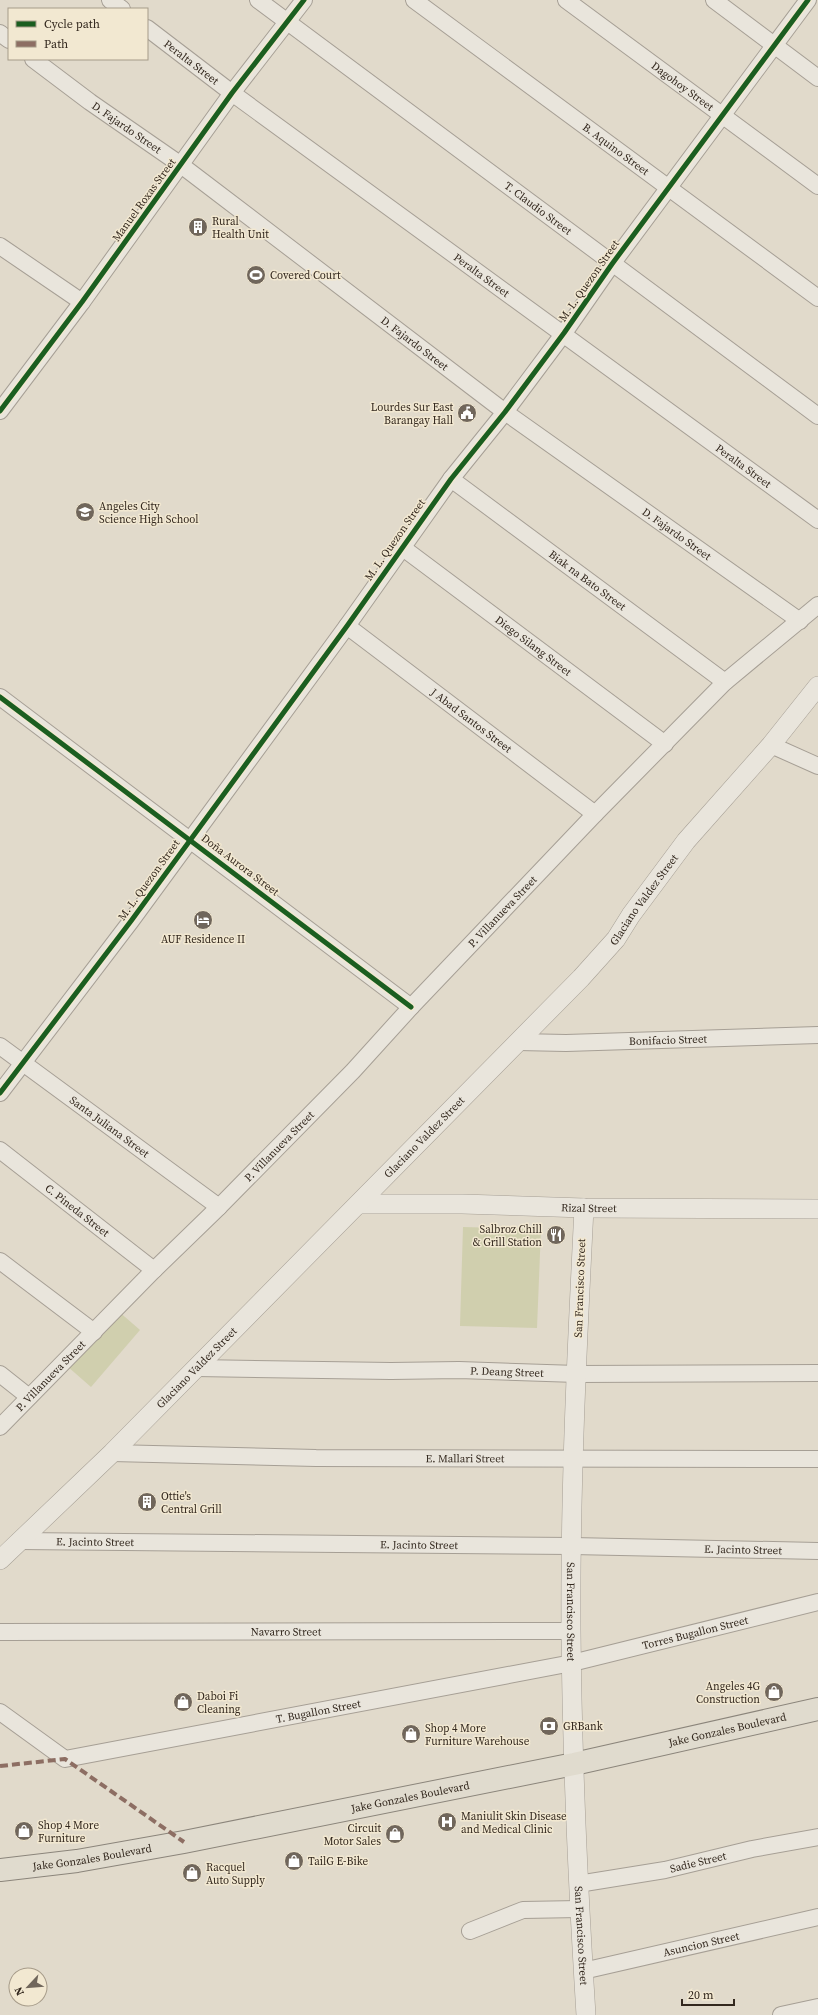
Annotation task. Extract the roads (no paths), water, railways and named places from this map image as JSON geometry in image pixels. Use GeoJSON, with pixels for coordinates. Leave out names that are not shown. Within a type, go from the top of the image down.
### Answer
{"type":"FeatureCollection","features":[{"type":"Feature","properties":{"kind":"main road","name":"Jake Gonzales Boulevard"},"geometry":{"type":"LineString","coordinates":[[0,1870],[77,1861],[184,1842],[574,1764],[818,1709]]}},
{"type":"Feature","properties":{"kind":"street"},"geometry":{"type":"LineString","coordinates":[[110,0],[121,8]]}},
{"type":"Feature","properties":{"kind":"street","name":"T. Claudio Street"},"geometry":{"type":"LineString","coordinates":[[258,0],[818,416]]}},
{"type":"Feature","properties":{"kind":"street","name":"Manuel Roxas Street"},"geometry":{"type":"LineString","coordinates":[[0,411],[82,302],[232,93],[304,0]]}},
{"type":"Feature","properties":{"kind":"street","name":"B. Aquino Street"},"geometry":{"type":"LineString","coordinates":[[414,0],[818,298]]}},
{"type":"Feature","properties":{"kind":"street","name":"Dagohoy Street"},"geometry":{"type":"LineString","coordinates":[[566,0],[818,186]]}},
{"type":"Feature","properties":{"kind":"street"},"geometry":{"type":"LineString","coordinates":[[714,0],[818,78]]}},
{"type":"Feature","properties":{"kind":"street","name":"M. L. Quezon Street"},"geometry":{"type":"LineString","coordinates":[[0,1093],[132,921],[347,626],[450,479],[505,412],[564,333],[612,264],[808,0]]}},
{"type":"Feature","properties":{"kind":"street","name":"Peralta Street"},"geometry":{"type":"LineString","coordinates":[[148,29],[232,93],[564,333],[818,520]]}},
{"type":"Feature","properties":{"kind":"street"},"geometry":{"type":"LineString","coordinates":[[0,33],[8,39]]}},
{"type":"Feature","properties":{"kind":"street","name":"D. Fajardo Street"},"geometry":{"type":"LineString","coordinates":[[34,60],[90,102],[181,165],[505,412],[800,621]]}},
{"type":"Feature","properties":{"kind":"street"},"geometry":{"type":"LineString","coordinates":[[0,246],[82,302]]}},
{"type":"Feature","properties":{"kind":"street","name":"Biak na Bato Street"},"geometry":{"type":"LineString","coordinates":[[450,479],[725,682]]}},
{"type":"Feature","properties":{"kind":"street","name":"Diego Silang Street"},"geometry":{"type":"LineString","coordinates":[[403,548],[665,744]]}},
{"type":"Feature","properties":{"kind":"street","name":"P. Villanueva Street"},"geometry":{"type":"LineString","coordinates":[[0,1427],[154,1270],[353,1072],[411,1007],[553,860],[595,814],[725,682],[800,621],[818,604]]}},
{"type":"Feature","properties":{"kind":"street","name":"J Abad Santos Street"},"geometry":{"type":"LineString","coordinates":[[347,626],[595,814]]}},
{"type":"Feature","properties":{"kind":"street","name":"Glaciano Valdez Street"},"geometry":{"type":"LineString","coordinates":[[0,1560],[112,1453],[360,1204],[609,948],[686,841],[771,745],[818,686]]}},
{"type":"Feature","properties":{"kind":"street","name":"Doña Aurora Street"},"geometry":{"type":"LineString","coordinates":[[0,697],[411,1007]]}},
{"type":"Feature","properties":{"kind":"street"},"geometry":{"type":"LineString","coordinates":[[771,745],[818,766]]}},
{"type":"Feature","properties":{"kind":"street","name":"Bonifacio Street"},"geometry":{"type":"LineString","coordinates":[[518,1042],[566,1043],[818,1034]]}},
{"type":"Feature","properties":{"kind":"street","name":"Santa Juliana Street"},"geometry":{"type":"LineString","coordinates":[[0,1046],[219,1207]]}},
{"type":"Feature","properties":{"kind":"street","name":"C. Pineda Street"},"geometry":{"type":"LineString","coordinates":[[0,1150],[154,1270]]}},
{"type":"Feature","properties":{"kind":"street","name":"Rizal Street"},"geometry":{"type":"LineString","coordinates":[[360,1204],[462,1204],[584,1208],[818,1209]]}},
{"type":"Feature","properties":{"kind":"street","name":"San Francisco Street"},"geometry":{"type":"LineString","coordinates":[[584,1208],[574,1459],[571,1631],[578,1884],[586,2015]]}},
{"type":"Feature","properties":{"kind":"street"},"geometry":{"type":"LineString","coordinates":[[0,1261],[94,1332]]}},
{"type":"Feature","properties":{"kind":"street","name":"P. Deang Street"},"geometry":{"type":"LineString","coordinates":[[196,1368],[391,1371],[459,1370],[577,1374],[818,1373]]}},
{"type":"Feature","properties":{"kind":"street"},"geometry":{"type":"LineString","coordinates":[[0,1374],[29,1396]]}},
{"type":"Feature","properties":{"kind":"street","name":"E. Mallari Street"},"geometry":{"type":"LineString","coordinates":[[112,1453],[316,1458],[818,1459]]}},
{"type":"Feature","properties":{"kind":"street","name":"E. Jacinto Street"},"geometry":{"type":"LineString","coordinates":[[19,1541],[572,1546],[818,1551]]}},
{"type":"Feature","properties":{"kind":"street","name":"Torres Bugallon Street"},"geometry":{"type":"LineString","coordinates":[[572,1663],[818,1602]]}},
{"type":"Feature","properties":{"kind":"street","name":"Navarro Street"},"geometry":{"type":"LineString","coordinates":[[0,1632],[571,1631]]}},
{"type":"Feature","properties":{"kind":"street","name":"T. Bugallon Street"},"geometry":{"type":"LineString","coordinates":[[0,1712],[65,1759],[572,1663]]}},
{"type":"Feature","properties":{"kind":"street","name":"Sadie Street"},"geometry":{"type":"LineString","coordinates":[[578,1884],[665,1870],[752,1849],[818,1837]]}},
{"type":"Feature","properties":{"kind":"street"},"geometry":{"type":"LineString","coordinates":[[470,1931],[523,1910],[579,1909]]}},
{"type":"Feature","properties":{"kind":"street","name":"Asuncion Street"},"geometry":{"type":"LineString","coordinates":[[583,1970],[818,1917]]}},
{"type":"Feature","properties":{"kind":"street"},"geometry":{"type":"LineString","coordinates":[[781,2015],[818,2007]]}},
{"type":"Feature","properties":{"kind":"place","name":"Rural Health Unit"},"geometry":{"type":"Point","coordinates":[198,227]}},
{"type":"Feature","properties":{"kind":"place","name":"Covered Court"},"geometry":{"type":"Point","coordinates":[256,275]}},
{"type":"Feature","properties":{"kind":"place","name":"Lourdes Sur East Barangay Hall"},"geometry":{"type":"Point","coordinates":[467,413]}},
{"type":"Feature","properties":{"kind":"place","name":"Angeles City Science High School"},"geometry":{"type":"Point","coordinates":[85,512]}},
{"type":"Feature","properties":{"kind":"place","name":"AUF Residence II"},"geometry":{"type":"Point","coordinates":[203,920]}},
{"type":"Feature","properties":{"kind":"place","name":"Salbroz Chill & Grill Station"},"geometry":{"type":"Point","coordinates":[556,1235]}},
{"type":"Feature","properties":{"kind":"place","name":"Ottie's Central Grill"},"geometry":{"type":"Point","coordinates":[147,1502]}},
{"type":"Feature","properties":{"kind":"place","name":"Angeles 4G Construction"},"geometry":{"type":"Point","coordinates":[774,1692]}},
{"type":"Feature","properties":{"kind":"place","name":"Daboi Fi Cleaning"},"geometry":{"type":"Point","coordinates":[183,1702]}},
{"type":"Feature","properties":{"kind":"place","name":"GRBank"},"geometry":{"type":"Point","coordinates":[549,1726]}},
{"type":"Feature","properties":{"kind":"place","name":"Shop 4 More Furniture Warehouse"},"geometry":{"type":"Point","coordinates":[411,1734]}},
{"type":"Feature","properties":{"kind":"place","name":"Maniulit Skin Disease and Medical Clinic"},"geometry":{"type":"Point","coordinates":[447,1822]}},
{"type":"Feature","properties":{"kind":"place","name":"Shop 4 More Furniture"},"geometry":{"type":"Point","coordinates":[24,1831]}},
{"type":"Feature","properties":{"kind":"place","name":"Circuit Motor Sales"},"geometry":{"type":"Point","coordinates":[395,1834]}},
{"type":"Feature","properties":{"kind":"place","name":"TailG E-Bike"},"geometry":{"type":"Point","coordinates":[294,1861]}},
{"type":"Feature","properties":{"kind":"place","name":"Racquel Auto Supply"},"geometry":{"type":"Point","coordinates":[192,1873]}}]}
